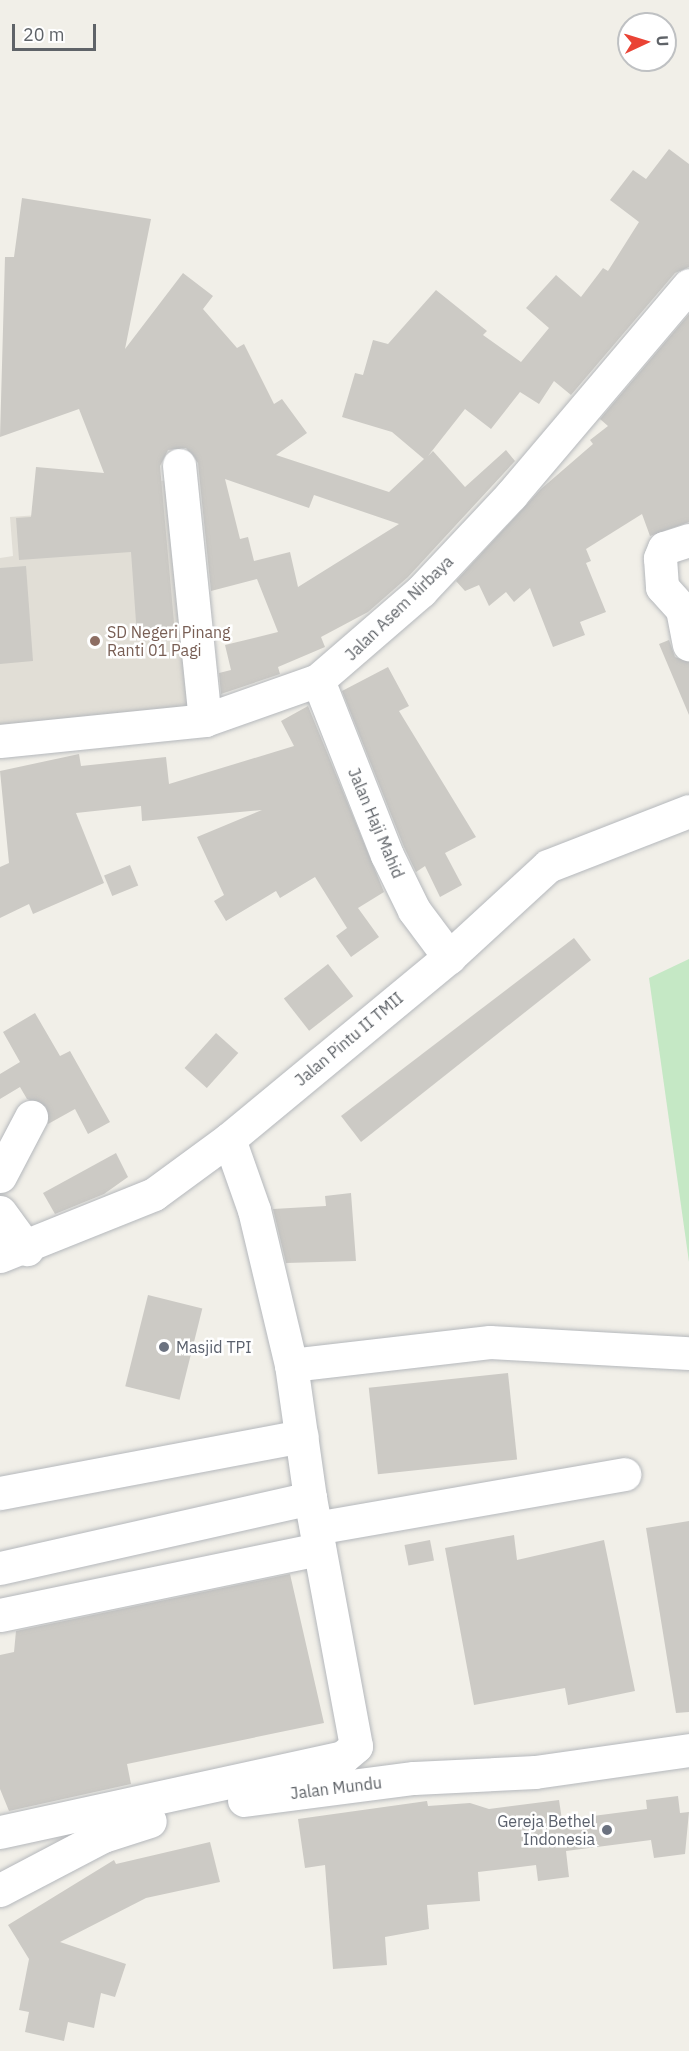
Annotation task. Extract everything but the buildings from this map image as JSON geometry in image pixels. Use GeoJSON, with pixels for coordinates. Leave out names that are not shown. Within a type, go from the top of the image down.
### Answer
{"type":"FeatureCollection","features":[{"type":"Feature","properties":{"kind":"street","name":"Jalan Asem Nirbaya"},"geometry":{"type":"LineString","coordinates":[[0,741],[205,720],[318,680],[437,574],[685,297]]}},
{"type":"Feature","properties":{"kind":"street"},"geometry":{"type":"LineString","coordinates":[[179,465],[205,720]]}},
{"type":"Feature","properties":{"kind":"street"},"geometry":{"type":"LineString","coordinates":[[689,540],[664,548],[660,558],[662,587],[682,609],[689,644]]}},
{"type":"Feature","properties":{"kind":"street","name":"Jalan Haji Mahid"},"geometry":{"type":"LineString","coordinates":[[318,680],[392,864],[414,910],[449,957]]}},
{"type":"Feature","properties":{"kind":"street","name":"Jalan Pintu II TMII"},"geometry":{"type":"LineString","coordinates":[[14,1253],[154,1194],[229,1139],[449,957],[548,866],[689,811]]}},
{"type":"Feature","properties":{"kind":"street"},"geometry":{"type":"LineString","coordinates":[[0,1176],[31,1117]]}},
{"type":"Feature","properties":{"kind":"street"},"geometry":{"type":"LineString","coordinates":[[0,1832],[349,1755],[356,1741],[315,1525],[291,1365],[254,1210],[229,1139]]}},
{"type":"Feature","properties":{"kind":"street"},"geometry":{"type":"LineString","coordinates":[[0,1212],[14,1253]]}},
{"type":"Feature","properties":{"kind":"street"},"geometry":{"type":"LineString","coordinates":[[291,1365],[490,1342],[689,1353]]}},
{"type":"Feature","properties":{"kind":"street"},"geometry":{"type":"LineString","coordinates":[[0,1493],[302,1436]]}},
{"type":"Feature","properties":{"kind":"street"},"geometry":{"type":"LineString","coordinates":[[0,1568],[315,1525],[624,1474]]}},
{"type":"Feature","properties":{"kind":"street"},"geometry":{"type":"LineString","coordinates":[[0,1615],[315,1525]]}},
{"type":"Feature","properties":{"kind":"street","name":"Jalan Mundu"},"geometry":{"type":"LineString","coordinates":[[0,1890],[103,1836],[249,1799],[414,1778],[535,1772],[689,1750]]}},
{"type":"Feature","properties":{"kind":"shaded area","name":"SD Negeri Pinang Ranti 01 Pagi"},"geometry":{"type":"Polygon","coordinates":[[[178,480],[196,725],[0,740],[0,558],[13,556],[10,517],[123,509],[122,483],[178,480]]]}},
{"type":"Feature","properties":{"kind":"green space"},"geometry":{"type":"Polygon","coordinates":[[[689,959],[689,1262],[649,978],[689,959]]]}},
{"type":"Feature","properties":{"kind":"place","name":"SD Negeri Pinang Ranti 01 Pagi"},"geometry":{"type":"Point","coordinates":[95,641]}},
{"type":"Feature","properties":{"kind":"place","name":"Masjid TPI"},"geometry":{"type":"Point","coordinates":[164,1347]}},
{"type":"Feature","properties":{"kind":"place","name":"Gereja Bethel Indonesia"},"geometry":{"type":"Point","coordinates":[607,1830]}}]}
